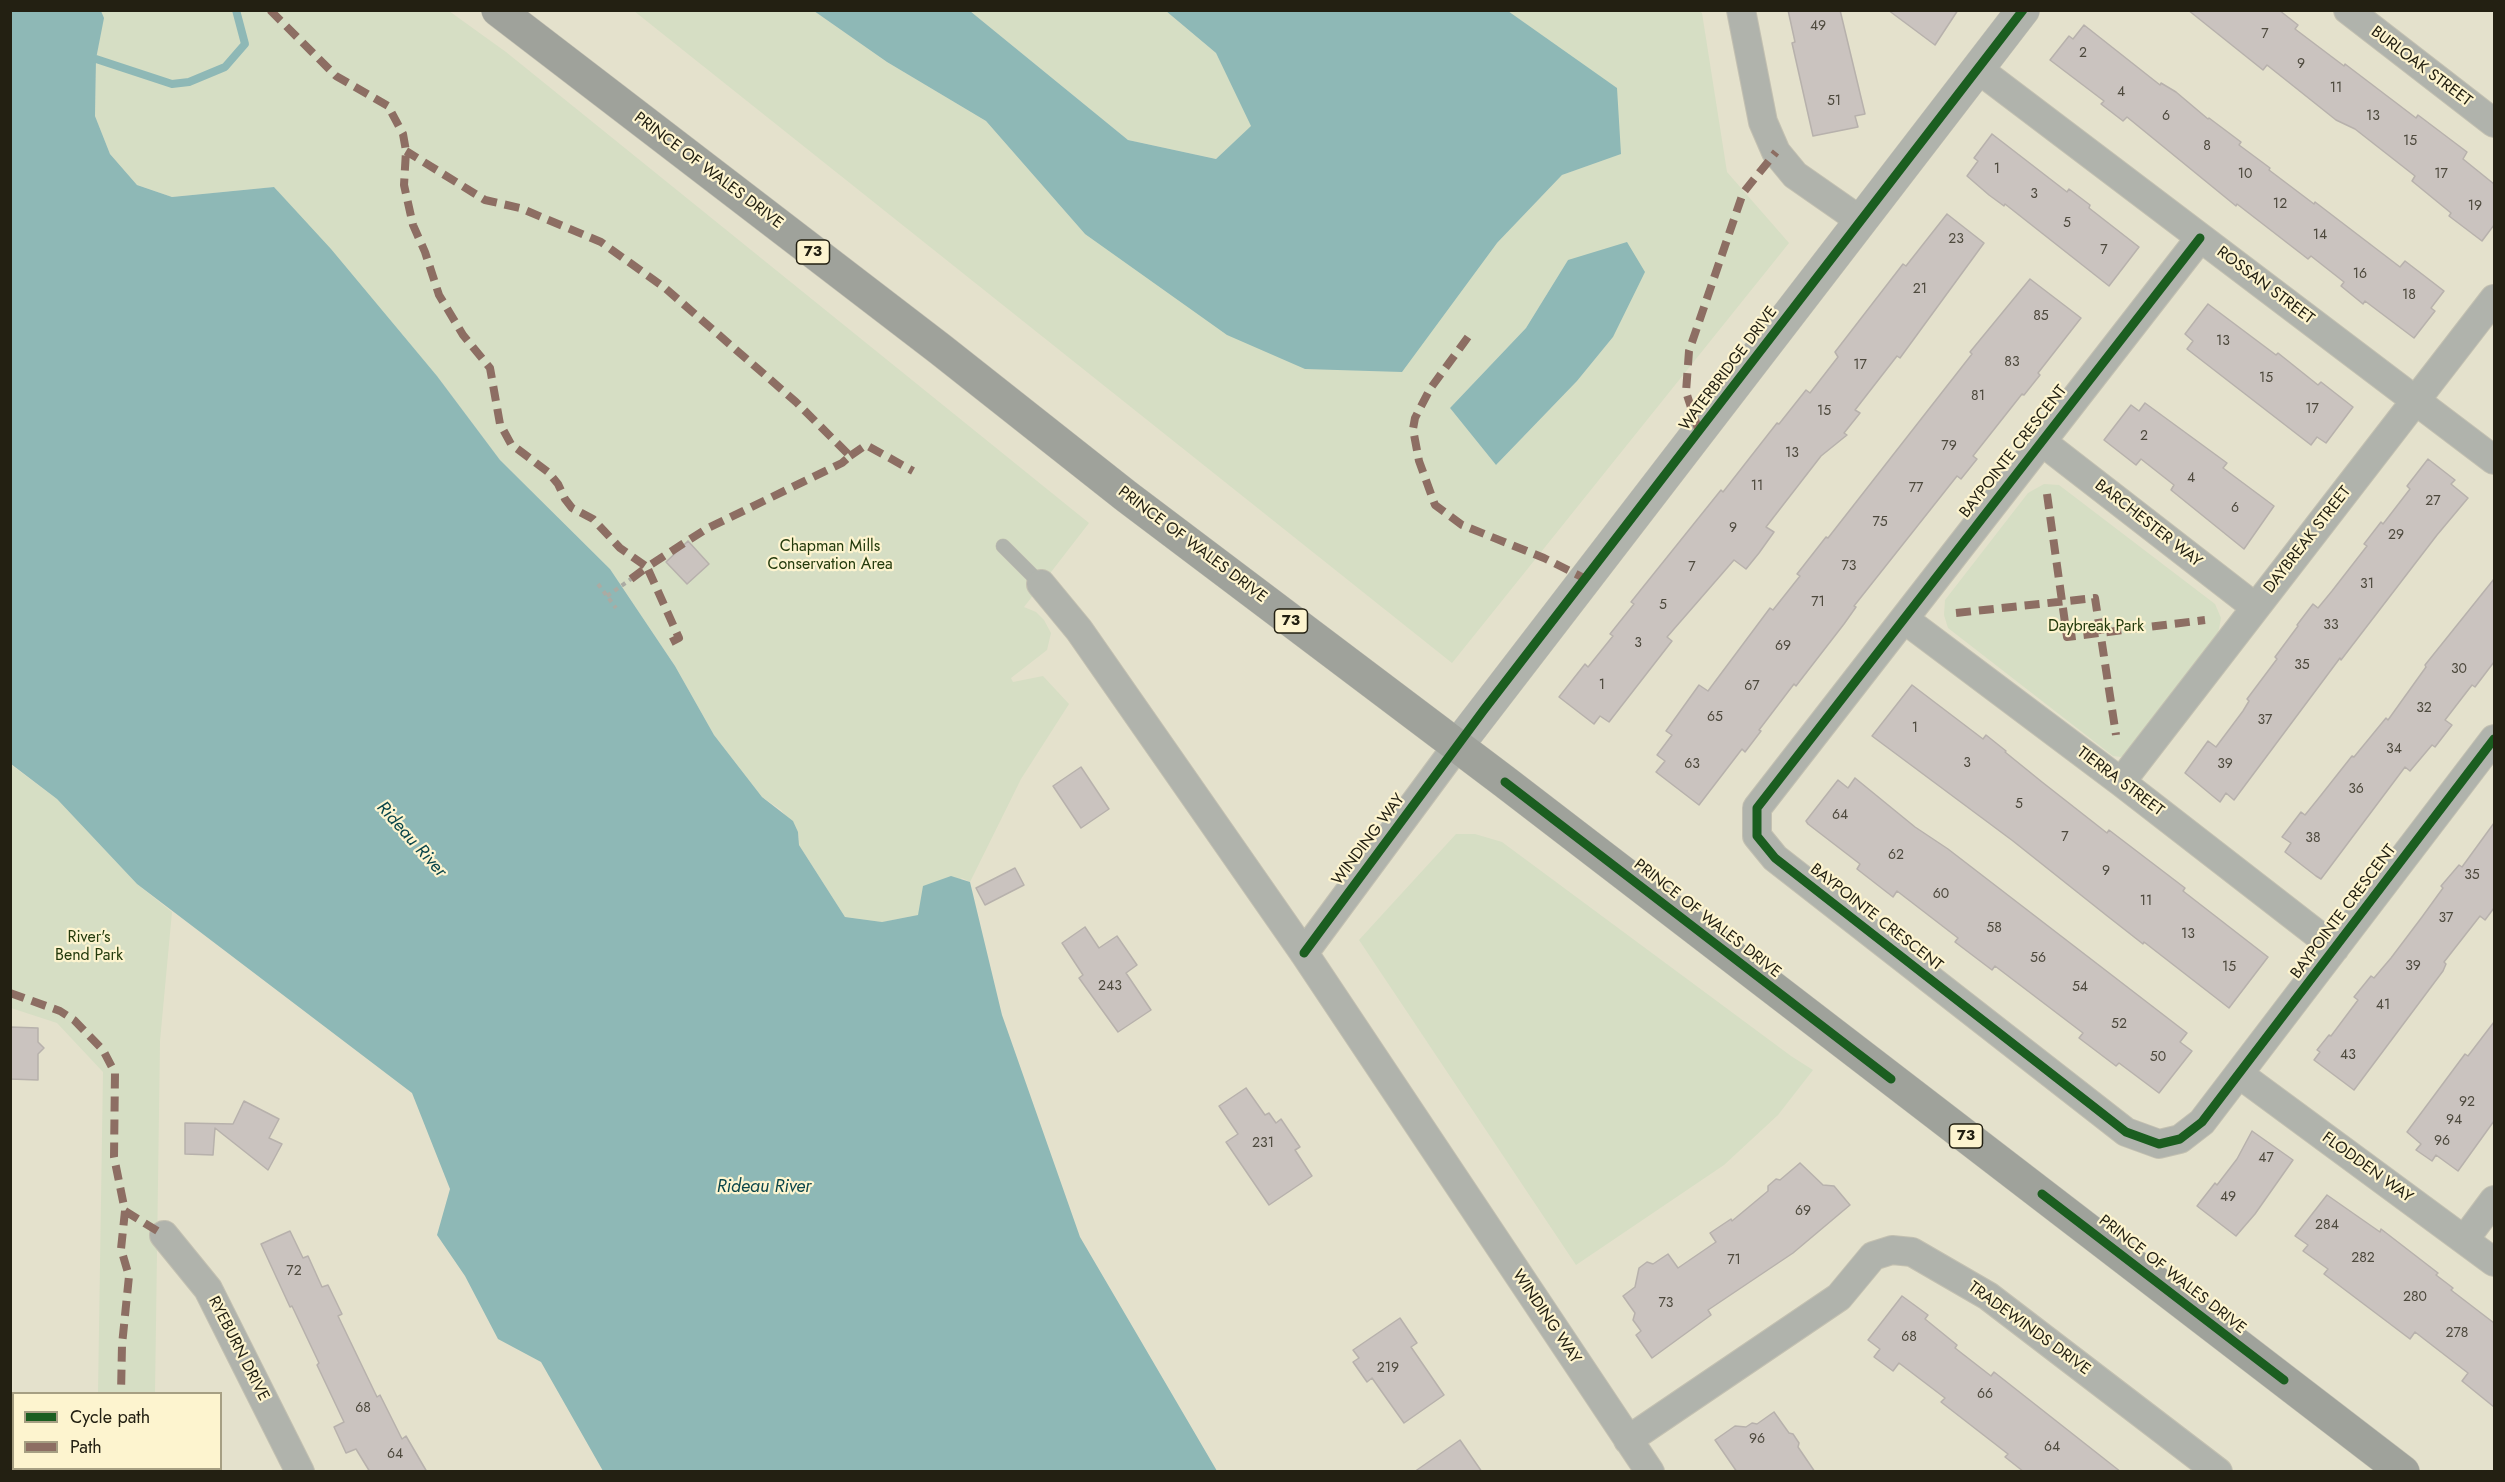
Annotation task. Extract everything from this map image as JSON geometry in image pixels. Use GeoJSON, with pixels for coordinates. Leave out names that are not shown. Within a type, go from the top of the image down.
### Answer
{"type":"FeatureCollection","features":[{"type":"Feature","properties":{"kind":"main road","name":"PRINCE OF WALES DRIVE"},"geometry":{"type":"LineString","coordinates":[[498,10],[940,349],[1126,496],[1457,746],[2403,1472]]}},
{"type":"Feature","properties":{"kind":"street"},"geometry":{"type":"LineString","coordinates":[[1741,10],[1763,122],[1776,152],[1795,176],[1861,221]]}},
{"type":"Feature","properties":{"kind":"street","name":"WATERBRIDGE DRIVE"},"geometry":{"type":"LineString","coordinates":[[1457,746],[2023,10]]}},
{"type":"Feature","properties":{"kind":"street","name":"BURLOAK STREET"},"geometry":{"type":"LineString","coordinates":[[2348,10],[2494,123]]}},
{"type":"Feature","properties":{"kind":"street","name":"ROSSAN STREET"},"geometry":{"type":"LineString","coordinates":[[1978,69],[2494,459]]}},
{"type":"Feature","properties":{"kind":"street","name":"BAYPOINTE CRESCENT"},"geometry":{"type":"LineString","coordinates":[[2200,238],[1757,808],[1758,836],[1774,858],[2126,1132],[2159,1144],[2180,1139],[2202,1122],[2494,739]]}},
{"type":"Feature","properties":{"kind":"street","name":"DAYBREAK STREET"},"geometry":{"type":"LineString","coordinates":[[2121,782],[2494,299]]}},
{"type":"Feature","properties":{"kind":"street","name":"BARCHESTER WAY"},"geometry":{"type":"LineString","coordinates":[[2041,441],[2255,607]]}},
{"type":"Feature","properties":{"kind":"street","name":"WINDING WAY"},"geometry":{"type":"LineString","coordinates":[[1041,584],[1079,630],[1304,952],[1650,1472]]}},
{"type":"Feature","properties":{"kind":"street","name":"TIERRA STREET"},"geometry":{"type":"LineString","coordinates":[[1904,619],[2121,782],[2335,948]]}},
{"type":"Feature","properties":{"kind":"street","name":"WINDING WAY"},"geometry":{"type":"LineString","coordinates":[[1304,952],[1457,746]]}},
{"type":"Feature","properties":{"kind":"street","name":"FLODDEN WAY"},"geometry":{"type":"LineString","coordinates":[[2239,1074],[2494,1262]]}},
{"type":"Feature","properties":{"kind":"street"},"geometry":{"type":"LineString","coordinates":[[2464,1239],[2494,1200]]}},
{"type":"Feature","properties":{"kind":"street","name":"RYEBURN DRIVE"},"geometry":{"type":"LineString","coordinates":[[164,1235],[208,1289],[300,1472]]}},
{"type":"Feature","properties":{"kind":"street","name":"TRADEWINDS DRIVE"},"geometry":{"type":"LineString","coordinates":[[1628,1440],[1839,1297],[1873,1256],[1892,1250],[1912,1252],[1988,1296],[2218,1472]]}},
{"type":"Feature","properties":{"kind":"lane","name":"WINDING WAY"},"geometry":{"type":"LineString","coordinates":[[1003,546],[1041,584]]}},
{"type":"Feature","properties":{"kind":"path"},"geometry":{"type":"LineString","coordinates":[[606,596],[631,579]]}},
{"type":"Feature","properties":{"kind":"path"},"geometry":{"type":"LineString","coordinates":[[598,584],[616,608]]}},
{"type":"Feature","properties":{"kind":"green space","name":"Chapman Mills Conservation Area"},"geometry":{"type":"Polygon","coordinates":[[[101,11],[449,11],[506,52],[1089,523],[1024,607],[1036,612],[1044,620],[1051,633],[1047,650],[1011,678],[1013,682],[1043,676],[1069,704],[1021,779],[970,882],[962,878],[919,915],[882,922],[845,917],[799,845],[798,832],[781,810],[762,797],[714,735],[675,666],[610,569],[500,460],[437,376],[274,187],[172,197],[137,185],[110,154],[95,116],[96,59],[103,19],[101,11]]]}},
{"type":"Feature","properties":{"kind":"green space"},"geometry":{"type":"Polygon","coordinates":[[[634,11],[814,11],[887,62],[986,121],[1085,234],[1497,243],[1562,175],[1620,154],[1616,88],[1508,11],[1699,11],[1702,13],[1727,172],[1789,243],[1452,663],[634,11]],[[1568,260],[1526,328],[1450,408],[1496,465],[1577,381],[1613,337],[1568,260]]]}},
{"type":"Feature","properties":{"kind":"green space"},"geometry":{"type":"Polygon","coordinates":[[[970,11],[1166,11],[1216,53],[1252,126],[1216,159],[1128,140],[970,11]]]}},
{"type":"Feature","properties":{"kind":"green space","name":"Daybreak Park"},"geometry":{"type":"Polygon","coordinates":[[[2044,484],[2059,485],[2215,604],[2221,618],[2218,634],[2129,752],[2121,757],[2113,756],[1948,628],[1944,615],[1945,600],[2028,493],[2044,484]]]}},
{"type":"Feature","properties":{"kind":"green space","name":"River's Bend Park"},"geometry":{"type":"Polygon","coordinates":[[[10,764],[57,799],[137,884],[172,912],[160,1041],[155,1392],[98,1392],[103,1072],[57,1023],[11,1008],[10,764]]]}},
{"type":"Feature","properties":{"kind":"green space"},"geometry":{"type":"Polygon","coordinates":[[[1456,834],[1475,834],[1502,842],[1813,1070],[1778,1115],[1724,1165],[1576,1265],[1359,940],[1456,834]]]}},
{"type":"Feature","properties":{"kind":"water","name":"Rideau River"},"geometry":{"type":"Polygon","coordinates":[[[10,11],[101,11],[104,18],[96,59],[95,116],[110,154],[137,185],[172,197],[274,187],[331,249],[437,376],[500,460],[610,569],[675,666],[714,735],[762,797],[793,821],[798,832],[799,845],[845,917],[882,922],[918,915],[923,886],[951,876],[970,882],[1002,1015],[1080,1237],[1217,1471],[603,1471],[541,1362],[498,1339],[465,1276],[437,1235],[450,1189],[412,1093],[137,884],[57,799],[11,764],[10,11]]]}},
{"type":"Feature","properties":{"kind":"water"},"geometry":{"type":"Polygon","coordinates":[[[814,11],[970,11],[1128,140],[1216,159],[1251,126],[1216,53],[1166,11],[1508,11],[1617,88],[1621,154],[1562,175],[1497,243],[1402,372],[1305,369],[1227,335],[1085,234],[986,121],[887,62],[814,11]]]}},
{"type":"Feature","properties":{"kind":"water"},"geometry":{"type":"Polygon","coordinates":[[[1627,242],[1645,272],[1613,337],[1577,381],[1496,465],[1450,408],[1526,328],[1568,260],[1627,242]]]}},
{"type":"Feature","properties":{"kind":"building"},"geometry":{"type":"Polygon","coordinates":[[[1788,10],[1840,10],[1865,114],[1855,116],[1858,127],[1813,136],[1792,43],[1795,42],[1788,10]]]}},
{"type":"Feature","properties":{"kind":"building"},"geometry":{"type":"Polygon","coordinates":[[[1888,10],[1958,10],[1935,45],[1888,10]]]}},
{"type":"Feature","properties":{"kind":"building"},"geometry":{"type":"Polygon","coordinates":[[[2188,10],[2279,10],[2298,25],[2295,29],[2416,118],[2418,115],[2467,152],[2463,159],[2494,184],[2494,225],[2482,241],[2449,216],[2451,213],[2412,181],[2415,176],[2355,129],[2336,120],[2267,65],[2263,70],[2188,10]]]}},
{"type":"Feature","properties":{"kind":"building"},"geometry":{"type":"Polygon","coordinates":[[[2084,25],[2160,85],[2161,83],[2176,92],[2208,119],[2241,142],[2239,145],[2314,204],[2315,202],[2400,267],[2405,261],[2444,291],[2431,308],[2435,311],[2414,338],[2365,301],[2363,304],[2341,286],[2344,282],[2311,256],[2308,259],[2237,204],[2236,206],[2127,117],[2123,121],[2101,104],[2104,101],[2050,60],[2069,36],[2073,39],[2084,25]]]}},
{"type":"Feature","properties":{"kind":"building"},"geometry":{"type":"Polygon","coordinates":[[[1992,134],[2067,192],[2069,189],[2090,205],[2089,208],[2139,247],[2109,286],[1967,176],[1978,161],[1974,158],[1992,134]]]}},
{"type":"Feature","properties":{"kind":"building"},"geometry":{"type":"Polygon","coordinates":[[[1947,214],[1984,243],[1900,358],[1897,356],[1855,410],[1860,413],[1844,433],[1847,435],[1821,456],[1766,527],[1774,532],[1759,553],[1746,569],[1734,560],[1667,637],[1672,641],[1609,722],[1600,716],[1594,724],[1559,697],[1585,664],[1588,667],[1613,636],[1610,634],[1634,604],[1631,602],[1721,490],[1723,492],[1806,390],[1810,393],[1838,357],[1835,352],[1903,264],[1906,266],[1947,214]]]}},
{"type":"Feature","properties":{"kind":"building"},"geometry":{"type":"Polygon","coordinates":[[[2030,279],[2081,318],[2038,373],[2040,375],[1973,456],[1977,459],[1961,479],[1957,476],[1854,606],[1856,607],[1844,624],[1796,686],[1794,684],[1745,752],[1742,749],[1699,805],[1656,772],[1665,761],[1657,755],[1672,735],[1666,731],[1699,685],[1708,691],[1770,608],[1773,610],[1800,576],[1797,574],[1826,537],[1828,538],[1972,354],[1970,352],[2030,279]]]}},
{"type":"Feature","properties":{"kind":"building"},"geometry":{"type":"Polygon","coordinates":[[[2208,304],[2276,355],[2278,353],[2318,385],[2321,382],[2353,407],[2326,443],[2317,437],[2311,445],[2187,349],[2193,341],[2185,334],[2208,304]]]}},
{"type":"Feature","properties":{"kind":"building"},"geometry":{"type":"Polygon","coordinates":[[[2145,403],[2227,463],[2223,468],[2274,506],[2244,549],[2171,490],[2174,485],[2141,459],[2136,465],[2104,440],[2131,405],[2139,411],[2145,403]]]}},
{"type":"Feature","properties":{"kind":"building"},"geometry":{"type":"Polygon","coordinates":[[[2428,459],[2455,480],[2451,484],[2468,498],[2341,660],[2340,658],[2234,800],[2226,793],[2220,802],[2185,773],[2208,741],[2216,747],[2243,711],[2249,701],[2247,699],[2277,659],[2275,657],[2297,625],[2313,604],[2318,608],[2332,591],[2367,546],[2364,544],[2410,489],[2407,486],[2428,459]]]}},
{"type":"Feature","properties":{"kind":"building"},"geometry":{"type":"Polygon","coordinates":[[[688,541],[709,564],[687,584],[666,562],[688,541]]]}},
{"type":"Feature","properties":{"kind":"building"},"geometry":{"type":"Polygon","coordinates":[[[2494,579],[2494,662],[2475,687],[2472,685],[2445,720],[2452,725],[2435,747],[2432,745],[2410,771],[2405,767],[2321,879],[2285,852],[2291,843],[2282,837],[2301,812],[2305,815],[2386,718],[2388,720],[2426,667],[2425,665],[2494,579]]]}},
{"type":"Feature","properties":{"kind":"building"},"geometry":{"type":"Polygon","coordinates":[[[1912,685],[1983,739],[1986,735],[2107,833],[2109,830],[2185,888],[2183,891],[2268,957],[2229,1008],[2144,942],[2143,944],[2013,841],[1872,736],[1912,685]]]}},
{"type":"Feature","properties":{"kind":"building"},"geometry":{"type":"Polygon","coordinates":[[[1081,767],[1109,809],[1081,828],[1053,786],[1081,767]]]}},
{"type":"Feature","properties":{"kind":"building"},"geometry":{"type":"Polygon","coordinates":[[[1855,778],[1915,827],[1948,849],[2187,1033],[2180,1042],[2192,1051],[2159,1093],[2119,1063],[2116,1066],[2079,1038],[2083,1033],[1995,966],[1992,970],[1955,942],[1958,938],[1897,891],[1893,897],[1857,869],[1860,864],[1808,824],[1806,821],[1838,780],[1848,788],[1855,778]]]}},
{"type":"Feature","properties":{"kind":"building"},"geometry":{"type":"Polygon","coordinates":[[[2494,823],[2494,908],[2485,920],[2480,916],[2444,962],[2446,964],[2443,971],[2354,1090],[2314,1060],[2320,1052],[2317,1050],[2329,1035],[2331,1036],[2358,1000],[2354,997],[2371,976],[2374,978],[2391,958],[2443,888],[2441,886],[2459,865],[2462,867],[2494,823]]]}},
{"type":"Feature","properties":{"kind":"building"},"geometry":{"type":"Polygon","coordinates":[[[1015,868],[1024,885],[985,905],[976,888],[1015,868]]]}},
{"type":"Feature","properties":{"kind":"building"},"geometry":{"type":"Polygon","coordinates":[[[1085,927],[1099,948],[1117,936],[1137,965],[1126,973],[1151,1010],[1118,1032],[1079,978],[1083,975],[1062,943],[1085,927]]]}},
{"type":"Feature","properties":{"kind":"building"},"geometry":{"type":"Polygon","coordinates":[[[2494,1022],[2494,1121],[2458,1171],[2436,1155],[2432,1161],[2416,1150],[2421,1144],[2407,1132],[2465,1054],[2468,1056],[2494,1022]]]}},
{"type":"Feature","properties":{"kind":"building"},"geometry":{"type":"Polygon","coordinates":[[[10,1027],[38,1028],[38,1042],[44,1048],[38,1054],[38,1080],[10,1079],[10,1027]]]}},
{"type":"Feature","properties":{"kind":"building"},"geometry":{"type":"Polygon","coordinates":[[[1246,1088],[1265,1115],[1269,1113],[1276,1123],[1281,1119],[1300,1147],[1295,1150],[1312,1176],[1269,1205],[1226,1142],[1238,1134],[1219,1106],[1246,1088]]]}},
{"type":"Feature","properties":{"kind":"building"},"geometry":{"type":"Polygon","coordinates":[[[244,1101],[279,1119],[269,1138],[282,1144],[268,1170],[215,1128],[213,1155],[185,1154],[185,1123],[233,1124],[244,1101]]]}},
{"type":"Feature","properties":{"kind":"building"},"geometry":{"type":"Polygon","coordinates":[[[2252,1131],[2293,1160],[2255,1214],[2236,1236],[2197,1206],[2237,1159],[2252,1131]]]}},
{"type":"Feature","properties":{"kind":"building"},"geometry":{"type":"Polygon","coordinates":[[[1800,1163],[1823,1185],[1834,1186],[1850,1205],[1793,1253],[1708,1310],[1711,1315],[1652,1358],[1636,1335],[1641,1331],[1633,1320],[1635,1313],[1623,1296],[1635,1287],[1639,1268],[1647,1262],[1653,1264],[1668,1254],[1678,1268],[1716,1242],[1710,1233],[1731,1219],[1732,1221],[1768,1191],[1768,1186],[1776,1179],[1780,1180],[1800,1163]]]}},
{"type":"Feature","properties":{"kind":"building"},"geometry":{"type":"Polygon","coordinates":[[[2327,1195],[2380,1232],[2381,1229],[2438,1273],[2436,1275],[2453,1288],[2451,1290],[2494,1323],[2494,1407],[2462,1381],[2468,1373],[2415,1332],[2410,1339],[2324,1274],[2328,1269],[2303,1251],[2308,1245],[2295,1236],[2327,1195]]]}},
{"type":"Feature","properties":{"kind":"building"},"geometry":{"type":"Polygon","coordinates":[[[290,1231],[303,1258],[308,1256],[322,1287],[328,1285],[342,1314],[338,1316],[377,1397],[380,1395],[402,1439],[406,1436],[427,1472],[370,1472],[356,1449],[346,1453],[334,1427],[344,1422],[317,1365],[319,1363],[261,1244],[290,1231]]]}},
{"type":"Feature","properties":{"kind":"building"},"geometry":{"type":"Polygon","coordinates":[[[1902,1296],[1928,1315],[1925,1319],[1957,1345],[1955,1348],[1991,1376],[1994,1372],[2121,1472],[2024,1472],[2005,1457],[2008,1454],[1941,1402],[1945,1398],[1899,1363],[1893,1371],[1874,1357],[1880,1349],[1868,1340],[1902,1296]]]}},
{"type":"Feature","properties":{"kind":"building"},"geometry":{"type":"Polygon","coordinates":[[[1400,1318],[1417,1343],[1411,1347],[1444,1395],[1404,1423],[1372,1378],[1367,1382],[1353,1362],[1359,1358],[1353,1350],[1400,1318]]]}},
{"type":"Feature","properties":{"kind":"building"},"geometry":{"type":"Polygon","coordinates":[[[1774,1412],[1789,1433],[1793,1434],[1799,1443],[1798,1447],[1815,1472],[1737,1472],[1715,1440],[1735,1426],[1746,1427],[1752,1423],[1757,1424],[1774,1412]]]}},
{"type":"Feature","properties":{"kind":"building"},"geometry":{"type":"Polygon","coordinates":[[[1460,1440],[1482,1472],[1414,1472],[1460,1440]]]}},
{"type":"Feature","properties":{"kind":"waterway"},"geometry":{"type":"LineString","coordinates":[[96,59],[172,84],[189,82],[225,67],[245,44],[236,10]]}},
{"type":"Feature","properties":{"kind":"marked path"},"geometry":{"type":"LineString","coordinates":[[270,10],[336,76],[388,106],[403,134],[406,151],[404,185],[413,225],[425,252],[439,295],[463,335],[490,368],[500,424],[511,444],[548,472],[572,508],[593,519],[620,548],[647,567],[706,529],[842,463],[850,456],[796,402],[665,288],[601,242],[520,208],[485,200],[406,151]]}},
{"type":"Feature","properties":{"kind":"marked path"},"geometry":{"type":"LineString","coordinates":[[1699,432],[1686,392],[1689,351],[1743,193],[1776,152]]}},
{"type":"Feature","properties":{"kind":"marked path"},"geometry":{"type":"LineString","coordinates":[[1468,337],[1430,389],[1415,418],[1413,429],[1419,461],[1435,505],[1462,525],[1544,558],[1586,579]]}},
{"type":"Feature","properties":{"kind":"marked path"},"geometry":{"type":"LineString","coordinates":[[850,456],[866,445],[913,471]]}},
{"type":"Feature","properties":{"kind":"marked path"},"geometry":{"type":"LineString","coordinates":[[2047,494],[2067,637],[2205,620]]}},
{"type":"Feature","properties":{"kind":"marked path"},"geometry":{"type":"LineString","coordinates":[[631,579],[647,567],[679,638],[665,645]]}},
{"type":"Feature","properties":{"kind":"marked path"},"geometry":{"type":"LineString","coordinates":[[1956,613],[2095,598],[2116,735]]}},
{"type":"Feature","properties":{"kind":"marked path"},"geometry":{"type":"LineString","coordinates":[[10,993],[60,1011],[74,1020],[103,1050],[115,1073],[114,1157],[125,1211],[121,1249],[129,1276],[122,1345],[121,1392]]}},
{"type":"Feature","properties":{"kind":"marked path"},"geometry":{"type":"LineString","coordinates":[[125,1211],[164,1235]]}},
{"type":"Feature","properties":{"kind":"cycle path"},"geometry":{"type":"LineString","coordinates":[[1304,953],[1483,711],[2023,10]]}},
{"type":"Feature","properties":{"kind":"cycle path"},"geometry":{"type":"LineString","coordinates":[[2200,238],[1757,808],[1757,836],[1775,858],[2126,1132],[2159,1144],[2180,1139],[2202,1122],[2494,739]]}},
{"type":"Feature","properties":{"kind":"cycle path"},"geometry":{"type":"LineString","coordinates":[[1505,782],[1891,1079]]}},
{"type":"Feature","properties":{"kind":"cycle path"},"geometry":{"type":"LineString","coordinates":[[2042,1194],[2284,1380]]}}]}
